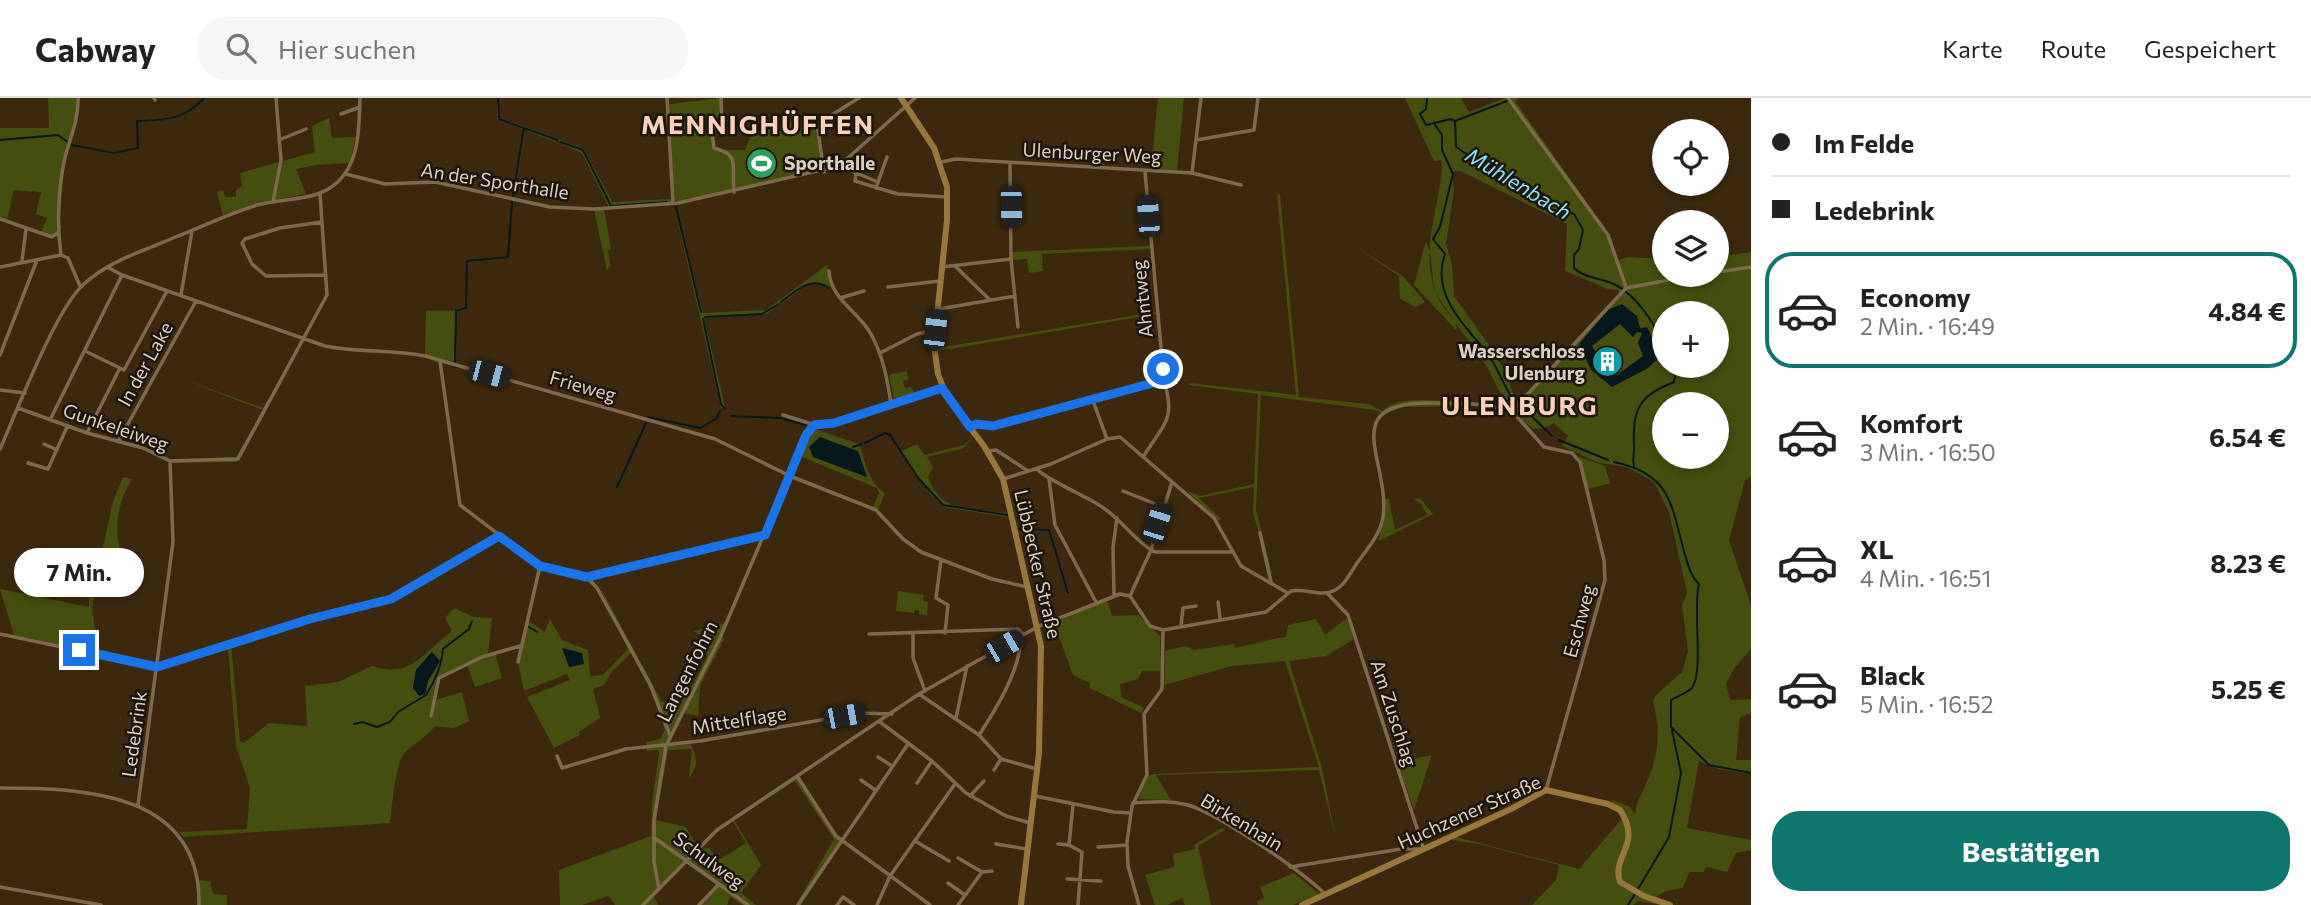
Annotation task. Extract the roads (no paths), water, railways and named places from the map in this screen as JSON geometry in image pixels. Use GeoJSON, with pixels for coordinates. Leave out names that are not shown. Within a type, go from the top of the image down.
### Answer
{"type":"FeatureCollection","features":[{"type":"Feature","properties":{"kind":"main road","name":"Lübbecker Straße"},"geometry":{"type":"LineString","coordinates":[[901,98],[941,162],[948,198],[934,357],[942,388],[988,451],[1003,479],[1037,627],[1043,682],[1035,796],[1021,905]]}},
{"type":"Feature","properties":{"kind":"main road","name":"Huchzener Straße"},"geometry":{"type":"LineString","coordinates":[[1301,905],[1546,790],[1616,808],[1623,815],[1629,844],[1618,877],[1623,885],[1636,892],[1670,905]]}},
{"type":"Feature","properties":{"kind":"street"},"geometry":{"type":"LineString","coordinates":[[61,255],[58,232],[63,166],[78,111],[78,98]]}},
{"type":"Feature","properties":{"kind":"street"},"geometry":{"type":"LineString","coordinates":[[273,202],[281,160],[276,98]]}},
{"type":"Feature","properties":{"kind":"street"},"geometry":{"type":"LineString","coordinates":[[0,449],[61,316],[80,286],[107,267],[237,212],[273,202],[320,194],[346,174],[357,144],[360,98]]}},
{"type":"Feature","properties":{"kind":"street"},"geometry":{"type":"LineString","coordinates":[[667,98],[673,203]]}},
{"type":"Feature","properties":{"kind":"street"},"geometry":{"type":"LineString","coordinates":[[721,98],[722,123],[712,133],[712,141],[714,148],[728,150],[732,155],[734,191]]}},
{"type":"Feature","properties":{"kind":"street"},"geometry":{"type":"LineString","coordinates":[[824,172],[817,124],[859,98]]}},
{"type":"Feature","properties":{"kind":"street"},"geometry":{"type":"LineString","coordinates":[[907,106],[915,98]]}},
{"type":"Feature","properties":{"kind":"street"},"geometry":{"type":"LineString","coordinates":[[1192,173],[1202,98]]}},
{"type":"Feature","properties":{"kind":"street"},"geometry":{"type":"LineString","coordinates":[[1196,140],[1254,130],[1258,98]]}},
{"type":"Feature","properties":{"kind":"street"},"geometry":{"type":"LineString","coordinates":[[1508,98],[1608,235],[1623,290]]}},
{"type":"Feature","properties":{"kind":"street","name":"An der Sporthalle"},"geometry":{"type":"LineString","coordinates":[[346,174],[385,184],[435,182],[550,207],[595,209],[673,203],[824,172],[839,166],[907,106]]}},
{"type":"Feature","properties":{"kind":"street"},"geometry":{"type":"LineString","coordinates":[[341,114],[360,107]]}},
{"type":"Feature","properties":{"kind":"street"},"geometry":{"type":"LineString","coordinates":[[279,140],[306,129]]}},
{"type":"Feature","properties":{"kind":"street"},"geometry":{"type":"LineString","coordinates":[[876,188],[887,157]]}},
{"type":"Feature","properties":{"kind":"street","name":"Ulenburger Weg"},"geometry":{"type":"LineString","coordinates":[[941,162],[956,159],[1192,173],[1241,185]]}},
{"type":"Feature","properties":{"kind":"street"},"geometry":{"type":"LineString","coordinates":[[1010,163],[1012,259],[1018,327]]}},
{"type":"Feature","properties":{"kind":"street"},"geometry":{"type":"LineString","coordinates":[[839,166],[878,182]]}},
{"type":"Feature","properties":{"kind":"street","name":"Ahntweg"},"geometry":{"type":"LineString","coordinates":[[1143,457],[1171,413],[1164,380],[1145,171]]}},
{"type":"Feature","properties":{"kind":"street"},"geometry":{"type":"LineString","coordinates":[[856,174],[855,181],[898,194],[948,198]]}},
{"type":"Feature","properties":{"kind":"street"},"geometry":{"type":"LineString","coordinates":[[304,339],[327,295],[320,194]]}},
{"type":"Feature","properties":{"kind":"street"},"geometry":{"type":"LineString","coordinates":[[0,219],[52,237],[60,244]]}},
{"type":"Feature","properties":{"kind":"street"},"geometry":{"type":"LineString","coordinates":[[322,222],[280,228],[245,239],[242,243],[252,264],[266,276],[326,275]]}},
{"type":"Feature","properties":{"kind":"street"},"geometry":{"type":"LineString","coordinates":[[22,262],[26,229]]}},
{"type":"Feature","properties":{"kind":"street"},"geometry":{"type":"LineString","coordinates":[[181,295],[192,231]]}},
{"type":"Feature","properties":{"kind":"street"},"geometry":{"type":"LineString","coordinates":[[52,237],[58,232]]}},
{"type":"Feature","properties":{"kind":"street"},"geometry":{"type":"LineString","coordinates":[[0,267],[61,255],[68,258],[80,286]]}},
{"type":"Feature","properties":{"kind":"street"},"geometry":{"type":"LineString","coordinates":[[942,267],[1012,259]]}},
{"type":"Feature","properties":{"kind":"street"},"geometry":{"type":"LineString","coordinates":[[0,355],[37,260]]}},
{"type":"Feature","properties":{"kind":"street"},"geometry":{"type":"LineString","coordinates":[[955,266],[990,300]]}},
{"type":"Feature","properties":{"kind":"street","name":"Frieweg"},"geometry":{"type":"LineString","coordinates":[[107,267],[122,275],[304,339],[346,350],[398,351],[440,360],[699,433],[790,476],[876,510],[914,548],[1013,586],[1029,586]]}},
{"type":"Feature","properties":{"kind":"street"},"geometry":{"type":"LineString","coordinates":[[1729,270],[1751,267]]}},
{"type":"Feature","properties":{"kind":"street"},"geometry":{"type":"LineString","coordinates":[[829,271],[830,285],[867,328],[880,353],[891,403]]}},
{"type":"Feature","properties":{"kind":"street"},"geometry":{"type":"LineString","coordinates":[[50,420],[122,275]]}},
{"type":"Feature","properties":{"kind":"street"},"geometry":{"type":"LineString","coordinates":[[888,287],[940,281]]}},
{"type":"Feature","properties":{"kind":"street"},"geometry":{"type":"LineString","coordinates":[[1130,596],[1145,621],[1163,630],[1266,612],[1276,607],[1286,593],[1305,589],[1327,593],[1337,589],[1373,541],[1381,524],[1384,506],[1372,435],[1382,414],[1395,406],[1426,403],[1512,411],[1623,290],[1652,284]]}},
{"type":"Feature","properties":{"kind":"street"},"geometry":{"type":"LineString","coordinates":[[87,433],[167,291]]}},
{"type":"Feature","properties":{"kind":"street"},"geometry":{"type":"LineString","coordinates":[[840,298],[864,291]]}},
{"type":"Feature","properties":{"kind":"street"},"geometry":{"type":"LineString","coordinates":[[937,309],[1015,296]]}},
{"type":"Feature","properties":{"kind":"street","name":"In der Lake"},"geometry":{"type":"LineString","coordinates":[[119,440],[196,301]]}},
{"type":"Feature","properties":{"kind":"street"},"geometry":{"type":"LineString","coordinates":[[880,353],[917,334],[935,330]]}},
{"type":"Feature","properties":{"kind":"street"},"geometry":{"type":"LineString","coordinates":[[0,333],[8,336]]}},
{"type":"Feature","properties":{"kind":"street","name":"Gunkeleiweg"},"geometry":{"type":"LineString","coordinates":[[18,408],[67,427],[119,440],[170,461],[238,459],[304,339]]}},
{"type":"Feature","properties":{"kind":"street"},"geometry":{"type":"LineString","coordinates":[[84,350],[122,369]]}},
{"type":"Feature","properties":{"kind":"street"},"geometry":{"type":"LineString","coordinates":[[440,360],[460,505],[540,566],[595,577],[765,535]]}},
{"type":"Feature","properties":{"kind":"street"},"geometry":{"type":"LineString","coordinates":[[970,427],[1005,424],[1164,380]]}},
{"type":"Feature","properties":{"kind":"street"},"geometry":{"type":"LineString","coordinates":[[783,415],[814,425],[834,423],[942,388]]}},
{"type":"Feature","properties":{"kind":"street"},"geometry":{"type":"LineString","coordinates":[[0,390],[25,393]]}},
{"type":"Feature","properties":{"kind":"street"},"geometry":{"type":"LineString","coordinates":[[1092,398],[1107,439]]}},
{"type":"Feature","properties":{"kind":"street","name":"Eschweg"},"geometry":{"type":"LineString","coordinates":[[1512,411],[1544,447],[1572,453],[1580,462],[1604,559],[1602,595],[1546,790]]}},
{"type":"Feature","properties":{"kind":"street","name":"Langenfohrn"},"geometry":{"type":"LineString","coordinates":[[659,888],[654,837],[666,746],[720,638],[806,435],[814,425]]}},
{"type":"Feature","properties":{"kind":"street"},"geometry":{"type":"LineString","coordinates":[[28,463],[48,469],[67,427]]}},
{"type":"Feature","properties":{"kind":"street"},"geometry":{"type":"LineString","coordinates":[[1003,479],[1037,469],[1107,439],[1120,437],[1214,519],[1246,570],[1286,593]]}},
{"type":"Feature","properties":{"kind":"street"},"geometry":{"type":"LineString","coordinates":[[44,444],[57,450]]}},
{"type":"Feature","properties":{"kind":"street"},"geometry":{"type":"LineString","coordinates":[[988,451],[996,450],[1028,471]]}},
{"type":"Feature","properties":{"kind":"street","name":"Ledebrink"},"geometry":{"type":"LineString","coordinates":[[138,805],[173,542],[170,461]]}},
{"type":"Feature","properties":{"kind":"street"},"geometry":{"type":"LineString","coordinates":[[1037,469],[1049,479],[1070,487],[1117,518],[1151,550],[1182,554],[1233,552]]}},
{"type":"Feature","properties":{"kind":"street"},"geometry":{"type":"LineString","coordinates":[[1049,479],[1055,525],[1096,601]]}},
{"type":"Feature","properties":{"kind":"street"},"geometry":{"type":"LineString","coordinates":[[1130,596],[1151,550],[1172,482]]}},
{"type":"Feature","properties":{"kind":"street"},"geometry":{"type":"LineString","coordinates":[[1123,491],[1163,507]]}},
{"type":"Feature","properties":{"kind":"street"},"geometry":{"type":"LineString","coordinates":[[1114,595],[1113,547],[1117,518]]}},
{"type":"Feature","properties":{"kind":"street"},"geometry":{"type":"LineString","coordinates":[[1260,533],[1271,582]]}},
{"type":"Feature","properties":{"kind":"street","name":"Ledebrink"},"geometry":{"type":"LineString","coordinates":[[0,634],[157,667],[310,619],[391,599],[499,536]]}},
{"type":"Feature","properties":{"kind":"street"},"geometry":{"type":"LineString","coordinates":[[941,560],[936,598],[947,605],[945,632]]}},
{"type":"Feature","properties":{"kind":"street"},"geometry":{"type":"LineString","coordinates":[[518,662],[540,566]]}},
{"type":"Feature","properties":{"kind":"street"},"geometry":{"type":"LineString","coordinates":[[587,577],[650,684],[670,735]]}},
{"type":"Feature","properties":{"kind":"street"},"geometry":{"type":"LineString","coordinates":[[592,582],[595,577]]}},
{"type":"Feature","properties":{"kind":"street"},"geometry":{"type":"LineString","coordinates":[[1337,589],[1337,601]]}},
{"type":"Feature","properties":{"kind":"street","name":"Am Zuschlag"},"geometry":{"type":"LineString","coordinates":[[1327,593],[1337,601],[1351,623],[1424,849]]}},
{"type":"Feature","properties":{"kind":"street"},"geometry":{"type":"LineString","coordinates":[[643,905],[710,835],[919,694],[1037,627],[1114,595],[1130,596]]}},
{"type":"Feature","properties":{"kind":"street"},"geometry":{"type":"LineString","coordinates":[[1217,602],[1220,618]]}},
{"type":"Feature","properties":{"kind":"street"},"geometry":{"type":"LineString","coordinates":[[1181,626],[1183,608],[1196,606]]}},
{"type":"Feature","properties":{"kind":"street"},"geometry":{"type":"LineString","coordinates":[[869,634],[1018,629],[1021,635],[1017,654],[1000,702],[979,735]]}},
{"type":"Feature","properties":{"kind":"street"},"geometry":{"type":"LineString","coordinates":[[1139,905],[1128,866],[1127,845],[1130,813],[1147,775],[1144,714],[1162,689],[1163,630]]}},
{"type":"Feature","properties":{"kind":"street"},"geometry":{"type":"LineString","coordinates":[[914,634],[914,658],[925,691]]}},
{"type":"Feature","properties":{"kind":"street"},"geometry":{"type":"LineString","coordinates":[[431,716],[439,678],[482,657],[520,646]]}},
{"type":"Feature","properties":{"kind":"street"},"geometry":{"type":"LineString","coordinates":[[956,718],[968,666]]}},
{"type":"Feature","properties":{"kind":"street"},"geometry":{"type":"LineString","coordinates":[[919,694],[979,735],[1001,759],[1037,769]]}},
{"type":"Feature","properties":{"kind":"street","name":"Mittelflage"},"geometry":{"type":"LineString","coordinates":[[557,756],[562,768],[626,749],[666,746],[861,713],[892,714]]}},
{"type":"Feature","properties":{"kind":"street"},"geometry":{"type":"LineString","coordinates":[[880,722],[932,761],[970,796],[1006,816],[1032,824]]}},
{"type":"Feature","properties":{"kind":"street"},"geometry":{"type":"LineString","coordinates":[[798,905],[908,744]]}},
{"type":"Feature","properties":{"kind":"street"},"geometry":{"type":"LineString","coordinates":[[878,757],[891,766]]}},
{"type":"Feature","properties":{"kind":"street"},"geometry":{"type":"LineString","coordinates":[[994,770],[1001,759]]}},
{"type":"Feature","properties":{"kind":"street"},"geometry":{"type":"LineString","coordinates":[[916,783],[932,761]]}},
{"type":"Feature","properties":{"kind":"street"},"geometry":{"type":"LineString","coordinates":[[797,776],[841,839],[930,905]]}},
{"type":"Feature","properties":{"kind":"street"},"geometry":{"type":"LineString","coordinates":[[861,780],[875,790]]}},
{"type":"Feature","properties":{"kind":"street"},"geometry":{"type":"LineString","coordinates":[[970,796],[984,781]]}},
{"type":"Feature","properties":{"kind":"street"},"geometry":{"type":"LineString","coordinates":[[877,905],[890,876],[955,784]]}},
{"type":"Feature","properties":{"kind":"street"},"geometry":{"type":"LineString","coordinates":[[0,788],[44,789],[138,805],[162,818],[181,836],[191,860],[200,905]]}},
{"type":"Feature","properties":{"kind":"street"},"geometry":{"type":"LineString","coordinates":[[1035,796],[1073,805],[1130,813]]}},
{"type":"Feature","properties":{"kind":"street","name":"Birkenhain"},"geometry":{"type":"LineString","coordinates":[[1133,803],[1169,802],[1194,808],[1257,843],[1325,895]]}},
{"type":"Feature","properties":{"kind":"street"},"geometry":{"type":"LineString","coordinates":[[1069,845],[1073,805]]}},
{"type":"Feature","properties":{"kind":"street","name":"Schulweg"},"geometry":{"type":"LineString","coordinates":[[654,837],[748,905]]}},
{"type":"Feature","properties":{"kind":"street"},"geometry":{"type":"LineString","coordinates":[[915,841],[949,862]]}},
{"type":"Feature","properties":{"kind":"street"},"geometry":{"type":"LineString","coordinates":[[996,844],[1029,849]]}},
{"type":"Feature","properties":{"kind":"street"},"geometry":{"type":"LineString","coordinates":[[1058,844],[1069,845],[1082,852],[1078,905]]}},
{"type":"Feature","properties":{"kind":"street"},"geometry":{"type":"LineString","coordinates":[[1098,847],[1127,845]]}},
{"type":"Feature","properties":{"kind":"street"},"geometry":{"type":"LineString","coordinates":[[1290,867],[1413,847],[1424,849]]}},
{"type":"Feature","properties":{"kind":"street"},"geometry":{"type":"LineString","coordinates":[[958,858],[982,872],[992,871]]}},
{"type":"Feature","properties":{"kind":"street"},"geometry":{"type":"LineString","coordinates":[[958,905],[982,872]]}},
{"type":"Feature","properties":{"kind":"street"},"geometry":{"type":"LineString","coordinates":[[1067,879],[1101,881]]}},
{"type":"Feature","properties":{"kind":"street"},"geometry":{"type":"LineString","coordinates":[[948,883],[965,895]]}},
{"type":"Feature","properties":{"kind":"street"},"geometry":{"type":"LineString","coordinates":[[699,905],[719,884]]}},
{"type":"Feature","properties":{"kind":"street"},"geometry":{"type":"LineString","coordinates":[[0,887],[101,905]]}},
{"type":"Feature","properties":{"kind":"street"},"geometry":{"type":"LineString","coordinates":[[837,905],[843,897],[854,905]]}},
{"type":"Feature","properties":{"kind":"waterway"},"geometry":{"type":"LineString","coordinates":[[0,140],[58,135],[72,145],[114,153],[138,148],[137,121],[181,115],[204,98]]}},
{"type":"Feature","properties":{"kind":"waterway"},"geometry":{"type":"LineString","coordinates":[[498,98],[499,119],[557,140]]}},
{"type":"Feature","properties":{"kind":"waterway","name":"Mühlenbach"},"geometry":{"type":"LineString","coordinates":[[1427,98],[1426,109],[1420,114],[1426,125],[1451,119],[1455,121],[1456,147],[1482,165],[1522,181],[1525,187],[1544,194],[1562,210],[1574,214],[1583,230],[1579,249],[1574,255],[1574,268],[1622,289],[1652,323]]}},
{"type":"Feature","properties":{"kind":"waterway"},"geometry":{"type":"LineString","coordinates":[[1455,121],[1507,101]]}},
{"type":"Feature","properties":{"kind":"waterway"},"geometry":{"type":"LineString","coordinates":[[1435,125],[1442,135],[1442,150],[1453,174],[1440,227],[1433,239],[1445,254],[1442,268],[1445,294],[1459,318],[1489,356],[1515,403]]}},
{"type":"Feature","properties":{"kind":"waterway"},"geometry":{"type":"LineString","coordinates":[[513,196],[524,128]]}},
{"type":"Feature","properties":{"kind":"waterway"},"geometry":{"type":"LineString","coordinates":[[560,142],[583,150],[611,206],[667,202]]}},
{"type":"Feature","properties":{"kind":"waterway"},"geometry":{"type":"LineString","coordinates":[[455,362],[456,311],[466,308],[467,261],[508,257],[512,201]]}},
{"type":"Feature","properties":{"kind":"waterway"},"geometry":{"type":"LineString","coordinates":[[676,207],[701,312]]}},
{"type":"Feature","properties":{"kind":"waterway"},"geometry":{"type":"LineString","coordinates":[[781,302],[810,284],[822,284],[829,288]]}},
{"type":"Feature","properties":{"kind":"waterway"},"geometry":{"type":"LineString","coordinates":[[705,317],[762,314],[779,304]]}},
{"type":"Feature","properties":{"kind":"waterway"},"geometry":{"type":"LineString","coordinates":[[703,319],[721,404],[725,409]]}},
{"type":"Feature","properties":{"kind":"waterway","name":"Mühlenbach"},"geometry":{"type":"LineString","coordinates":[[1634,466],[1635,421],[1640,405],[1653,392],[1674,382],[1675,378]]}},
{"type":"Feature","properties":{"kind":"waterway"},"geometry":{"type":"LineString","coordinates":[[1523,408],[1552,436]]}},
{"type":"Feature","properties":{"kind":"waterway"},"geometry":{"type":"LineString","coordinates":[[648,417],[700,428],[716,419],[720,411]]}},
{"type":"Feature","properties":{"kind":"waterway"},"geometry":{"type":"LineString","coordinates":[[731,416],[781,418],[805,425]]}},
{"type":"Feature","properties":{"kind":"waterway"},"geometry":{"type":"LineString","coordinates":[[617,487],[646,423]]}},
{"type":"Feature","properties":{"kind":"waterway"},"geometry":{"type":"LineString","coordinates":[[865,443],[885,433],[890,435],[919,479],[943,505],[1007,515]]}},
{"type":"Feature","properties":{"kind":"waterway"},"geometry":{"type":"LineString","coordinates":[[1559,440],[1608,460]]}},
{"type":"Feature","properties":{"kind":"waterway"},"geometry":{"type":"LineString","coordinates":[[853,447],[862,444]]}},
{"type":"Feature","properties":{"kind":"waterway","name":"Mühlenbach"},"geometry":{"type":"LineString","coordinates":[[1614,462],[1633,467],[1648,475],[1666,494],[1689,567],[1699,584],[1695,681],[1691,689],[1671,700],[1671,727],[1709,765],[1751,773]]}},
{"type":"Feature","properties":{"kind":"waterway"},"geometry":{"type":"LineString","coordinates":[[1019,529],[1049,530],[1068,593]]}},
{"type":"Feature","properties":{"kind":"waterway"},"geometry":{"type":"LineString","coordinates":[[354,724],[362,722],[377,727],[390,722],[398,712],[426,695],[438,673],[443,649],[469,629],[472,621]]}},
{"type":"Feature","properties":{"kind":"waterway"},"geometry":{"type":"LineString","coordinates":[[529,627],[537,632]]}},
{"type":"Feature","properties":{"kind":"waterway","name":"Mühlenbach"},"geometry":{"type":"LineString","coordinates":[[1638,889],[1669,837],[1681,773],[1672,730]]}},
{"type":"Feature","properties":{"kind":"waterway","name":"Mühlenbach"},"geometry":{"type":"LineString","coordinates":[[1628,905],[1635,894]]}},
{"type":"Feature","properties":{"kind":"place","name":"Sporthalle"},"geometry":{"type":"Point","coordinates":[761,163]}},
{"type":"Feature","properties":{"kind":"place","name":"Wasserschloss Ulenburg"},"geometry":{"type":"Point","coordinates":[1608,362]}},
{"type":"Feature","properties":{"kind":"district","name":"MENNIGHÜFFEN"},"geometry":{"type":"Point","coordinates":[758,125]}},
{"type":"Feature","properties":{"kind":"district","name":"ULENBURG"},"geometry":{"type":"Point","coordinates":[1520,406]}}]}
